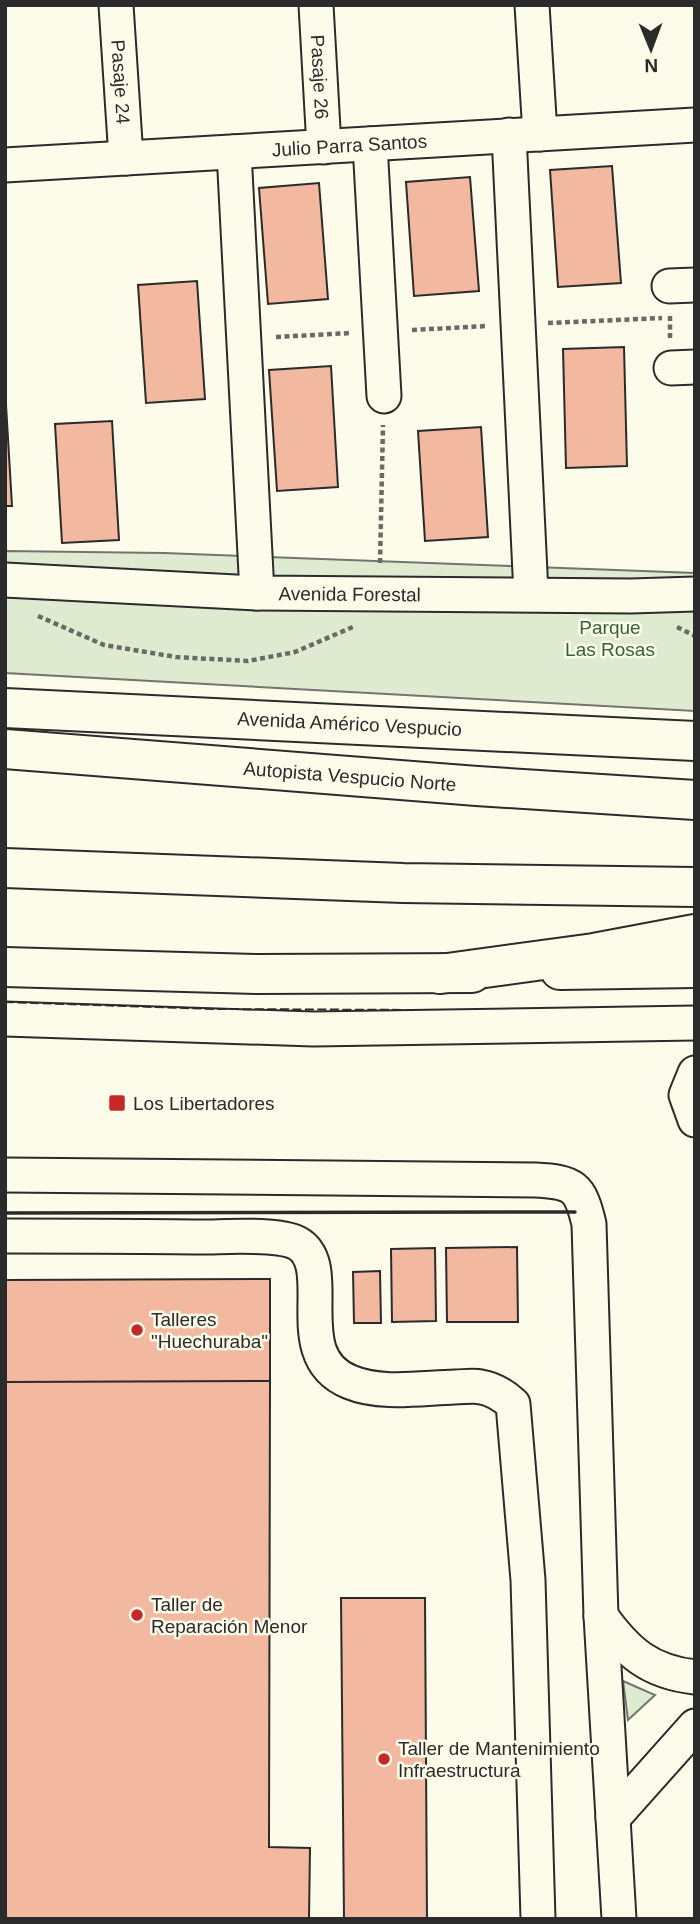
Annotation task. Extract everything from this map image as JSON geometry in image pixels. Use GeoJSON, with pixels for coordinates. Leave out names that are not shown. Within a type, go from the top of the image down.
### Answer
{"type":"FeatureCollection","features":[{"type":"Feature","properties":{"kind":"main road","name":"Avenida Américo Vespucio"},"geometry":{"type":"LineString","coordinates":[[5,708],[197,718],[316,720],[695,741]]}},
{"type":"Feature","properties":{"kind":"main road","name":"Autopista Vespucio Norte"},"geometry":{"type":"LineString","coordinates":[[5,749],[477,786],[695,800]]}},
{"type":"Feature","properties":{"kind":"main road"},"geometry":{"type":"LineString","coordinates":[[5,868],[403,883],[695,887]]}},
{"type":"Feature","properties":{"kind":"main road"},"geometry":{"type":"LineString","coordinates":[[440,974],[594,953],[695,934]]}},
{"type":"Feature","properties":{"kind":"main road"},"geometry":{"type":"LineString","coordinates":[[7,968],[258,975],[695,968]]}},
{"type":"Feature","properties":{"kind":"street","name":"Pasaje 24"},"geometry":{"type":"LineString","coordinates":[[116,5],[126,158]]}},
{"type":"Feature","properties":{"kind":"street","name":"Pasaje 26"},"geometry":{"type":"LineString","coordinates":[[316,5],[324,147]]}},
{"type":"Feature","properties":{"kind":"street"},"geometry":{"type":"LineString","coordinates":[[531,594],[518,325],[524,135],[533,5]]}},
{"type":"Feature","properties":{"kind":"street","name":"Julio Parra Santos"},"geometry":{"type":"LineString","coordinates":[[5,165],[695,125]]}},
{"type":"Feature","properties":{"kind":"street"},"geometry":{"type":"LineString","coordinates":[[370,144],[384,396]]}},
{"type":"Feature","properties":{"kind":"street"},"geometry":{"type":"LineString","coordinates":[[234,152],[257,593]]}},
{"type":"Feature","properties":{"kind":"street","name":"Avenida Forestal"},"geometry":{"type":"LineString","coordinates":[[5,580],[257,593],[631,596],[695,594]]}},
{"type":"Feature","properties":{"kind":"street"},"geometry":{"type":"LineString","coordinates":[[610,969],[695,983]]}},
{"type":"Feature","properties":{"kind":"street"},"geometry":{"type":"LineString","coordinates":[[5,1020],[313,1028],[695,1023]]}},
{"type":"Feature","properties":{"kind":"street"},"geometry":{"type":"LineString","coordinates":[[695,1073],[686,1095],[695,1120]]}},
{"type":"Feature","properties":{"kind":"street"},"geometry":{"type":"LineString","coordinates":[[5,1175],[563,1182],[583,1198],[589,1224],[601,1616],[619,1919]]}},
{"type":"Feature","properties":{"kind":"street"},"geometry":{"type":"LineString","coordinates":[[5,1236],[279,1238],[298,1244],[308,1255],[314,1274],[317,1346],[325,1366],[345,1381],[367,1389],[481,1387],[501,1394],[513,1404],[528,1580],[538,1919]]}},
{"type":"Feature","properties":{"kind":"street"},"geometry":{"type":"LineString","coordinates":[[601,1616],[620,1643],[646,1663],[676,1675],[695,1677]]}},
{"type":"Feature","properties":{"kind":"street"},"geometry":{"type":"LineString","coordinates":[[613,1818],[695,1726]]}},
{"type":"Feature","properties":{"kind":"path"},"geometry":{"type":"LineString","coordinates":[[244,339],[518,325],[678,296],[683,367]]}},
{"type":"Feature","properties":{"kind":"green space","name":"Parque Las Rosas"},"geometry":{"type":"Polygon","coordinates":[[[5,551],[164,553],[695,573],[695,711],[5,673],[5,551]]]}},
{"type":"Feature","properties":{"kind":"green space"},"geometry":{"type":"Polygon","coordinates":[[[623,1681],[655,1695],[628,1720],[623,1681]]]}},
{"type":"Feature","properties":{"kind":"building"},"geometry":{"type":"Polygon","coordinates":[[[612,166],[621,283],[558,287],[550,170],[612,166]]]}},
{"type":"Feature","properties":{"kind":"building"},"geometry":{"type":"Polygon","coordinates":[[[470,177],[479,291],[414,296],[406,182],[470,177]]]}},
{"type":"Feature","properties":{"kind":"building"},"geometry":{"type":"Polygon","coordinates":[[[319,183],[328,299],[268,304],[259,188],[319,183]]]}},
{"type":"Feature","properties":{"kind":"building"},"geometry":{"type":"Polygon","coordinates":[[[197,281],[205,399],[146,403],[138,285],[197,281]]]}},
{"type":"Feature","properties":{"kind":"building"},"geometry":{"type":"Polygon","coordinates":[[[624,347],[627,466],[566,468],[563,349],[624,347]]]}},
{"type":"Feature","properties":{"kind":"building"},"geometry":{"type":"Polygon","coordinates":[[[331,366],[338,487],[277,491],[269,370],[331,366]]]}},
{"type":"Feature","properties":{"kind":"building"},"geometry":{"type":"Polygon","coordinates":[[[5,388],[12,506],[5,506],[5,388]]]}},
{"type":"Feature","properties":{"kind":"building"},"geometry":{"type":"Polygon","coordinates":[[[112,421],[119,540],[62,543],[55,424],[112,421]]]}},
{"type":"Feature","properties":{"kind":"building"},"geometry":{"type":"Polygon","coordinates":[[[481,427],[488,537],[425,541],[418,431],[481,427]]]}},
{"type":"Feature","properties":{"kind":"building"},"geometry":{"type":"Polygon","coordinates":[[[517,1247],[518,1322],[447,1322],[446,1248],[517,1247]]]}},
{"type":"Feature","properties":{"kind":"building"},"geometry":{"type":"Polygon","coordinates":[[[435,1248],[436,1321],[392,1322],[391,1249],[435,1248]]]}},
{"type":"Feature","properties":{"kind":"building"},"geometry":{"type":"Polygon","coordinates":[[[380,1271],[381,1323],[354,1323],[353,1272],[380,1271]]]}},
{"type":"Feature","properties":{"kind":"building","name":"Talleres \"Huechuraba\""},"geometry":{"type":"Polygon","coordinates":[[[270,1279],[270,1381],[5,1382],[5,1280],[270,1279]]]}},
{"type":"Feature","properties":{"kind":"building","name":"Taller de Reparación Menor"},"geometry":{"type":"Polygon","coordinates":[[[270,1381],[269,1847],[310,1848],[309,1919],[5,1919],[5,1382],[270,1381]]]}},
{"type":"Feature","properties":{"kind":"building","name":"Taller de Mantenimiento Infraestructura"},"geometry":{"type":"Polygon","coordinates":[[[341,1598],[425,1598],[427,1919],[344,1919],[341,1598]]]}},
{"type":"Feature","properties":{"kind":"fence"},"geometry":{"type":"LineString","coordinates":[[5,1002],[215,1009],[418,1010]]}},
{"type":"Feature","properties":{"kind":"wall"},"geometry":{"type":"LineString","coordinates":[[5,1213],[575,1212]]}},
{"type":"Feature","properties":{"kind":"place","name":"Los Libertadores"},"geometry":{"type":"Point","coordinates":[117,1103]}},
{"type":"Feature","properties":{"kind":"place","name":"Talleres \"Huechuraba\""},"geometry":{"type":"Point","coordinates":[137,1330]}},
{"type":"Feature","properties":{"kind":"place","name":"Taller de Reparación Menor"},"geometry":{"type":"Point","coordinates":[137,1615]}},
{"type":"Feature","properties":{"kind":"place","name":"Taller de Mantenimiento Infraestructura"},"geometry":{"type":"Point","coordinates":[384,1759]}}]}
